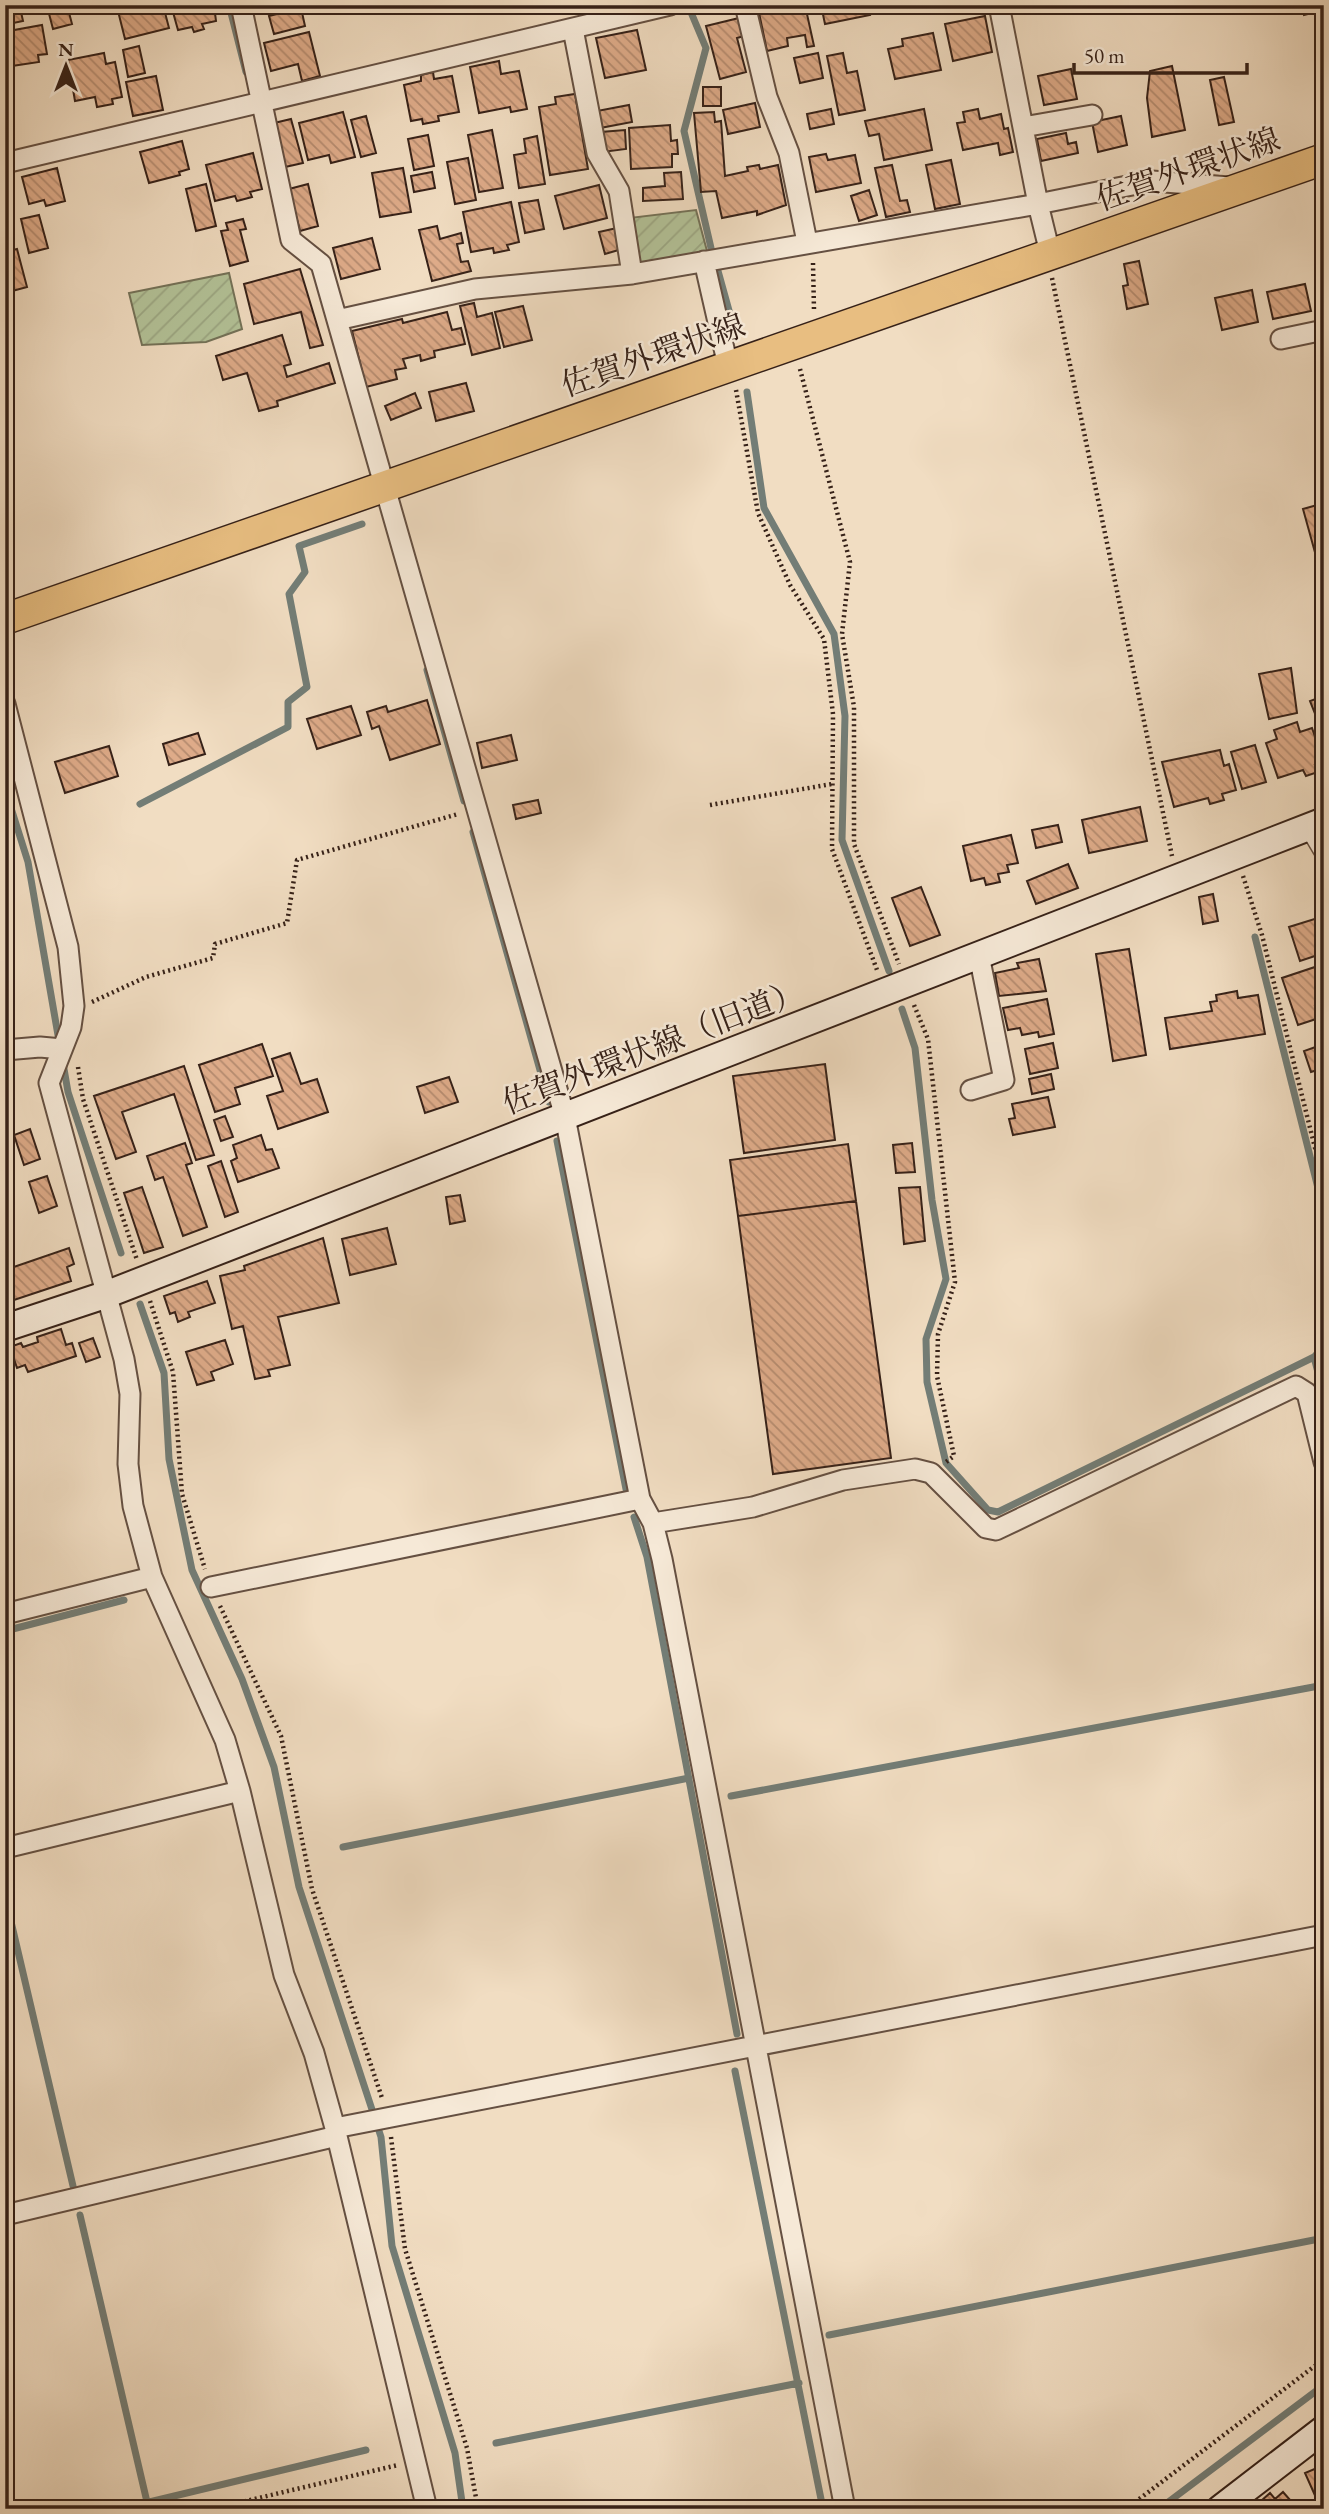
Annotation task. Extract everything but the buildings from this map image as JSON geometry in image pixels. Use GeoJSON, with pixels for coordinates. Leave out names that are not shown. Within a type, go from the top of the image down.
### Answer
{"type":"FeatureCollection","features":[{"type":"Feature","properties":{"kind":"main road","name":"佐賀外環状線"},"geometry":{"type":"LineString","coordinates":[[5,619],[1324,159]]}},
{"type":"Feature","properties":{"kind":"street"},"geometry":{"type":"LineString","coordinates":[[241,5],[291,240],[321,264],[565,1117],[640,1499],[653,1523],[845,2509]]}},
{"type":"Feature","properties":{"kind":"street"},"geometry":{"type":"LineString","coordinates":[[5,163],[670,5]]}},
{"type":"Feature","properties":{"kind":"street"},"geometry":{"type":"LineString","coordinates":[[745,5],[767,97],[789,153],[807,242]]}},
{"type":"Feature","properties":{"kind":"street"},"geometry":{"type":"LineString","coordinates":[[999,5],[1050,253]]}},
{"type":"Feature","properties":{"kind":"street"},"geometry":{"type":"LineString","coordinates":[[573,29],[597,153],[619,191],[632,274]]}},
{"type":"Feature","properties":{"kind":"street"},"geometry":{"type":"LineString","coordinates":[[1023,127],[1092,115]]}},
{"type":"Feature","properties":{"kind":"street"},"geometry":{"type":"LineString","coordinates":[[337,320],[475,289],[632,274],[1038,204],[1152,181],[1242,188]]}},
{"type":"Feature","properties":{"kind":"street"},"geometry":{"type":"LineString","coordinates":[[704,261],[728,366]]}},
{"type":"Feature","properties":{"kind":"street"},"geometry":{"type":"LineString","coordinates":[[1281,338],[1324,330]]}},
{"type":"Feature","properties":{"kind":"street"},"geometry":{"type":"LineString","coordinates":[[5,704],[68,947],[74,1006],[70,1056],[48,1083],[130,1394],[128,1464],[133,1506],[152,1577],[225,1740],[240,1791],[285,1975],[314,2053],[336,2132],[427,2509]]}},
{"type":"Feature","properties":{"kind":"street","name":"佐賀外環状線（旧道）"},"geometry":{"type":"LineString","coordinates":[[5,1328],[105,1295],[1314,825]]}},
{"type":"Feature","properties":{"kind":"street"},"geometry":{"type":"LineString","coordinates":[[971,1090],[1004,1080],[979,955]]}},
{"type":"Feature","properties":{"kind":"street"},"geometry":{"type":"LineString","coordinates":[[5,1050],[40,1047],[70,1056]]}},
{"type":"Feature","properties":{"kind":"street"},"geometry":{"type":"LineString","coordinates":[[653,1523],[754,1507],[844,1480],[915,1469],[931,1472],[986,1528],[996,1530],[1296,1386],[1302,1387],[1307,1394],[1324,1462]]}},
{"type":"Feature","properties":{"kind":"street"},"geometry":{"type":"LineString","coordinates":[[211,1587],[640,1499]]}},
{"type":"Feature","properties":{"kind":"street"},"geometry":{"type":"LineString","coordinates":[[5,1614],[152,1577]]}},
{"type":"Feature","properties":{"kind":"street"},"geometry":{"type":"LineString","coordinates":[[5,1848],[240,1791]]}},
{"type":"Feature","properties":{"kind":"street"},"geometry":{"type":"LineString","coordinates":[[5,2215],[363,2123],[1324,1935]]}},
{"type":"Feature","properties":{"kind":"street"},"geometry":{"type":"LineString","coordinates":[[1220,2509],[1324,2429]]}},
{"type":"Feature","properties":{"kind":"lane"},"geometry":{"type":"LineString","coordinates":[[1314,825],[1324,860]]}},
{"type":"Feature","properties":{"kind":"path"},"geometry":{"type":"LineString","coordinates":[[807,242],[813,260],[815,307],[802,340],[799,363],[850,562],[842,635],[854,707],[854,845],[896,988]]}},
{"type":"Feature","properties":{"kind":"path"},"geometry":{"type":"LineString","coordinates":[[1050,253],[1054,288],[1155,786],[1177,878]]}},
{"type":"Feature","properties":{"kind":"path"},"geometry":{"type":"LineString","coordinates":[[728,366],[735,386],[758,513],[790,585],[824,639],[833,714],[831,849],[896,988],[928,1039],[955,1283],[938,1334],[937,1376],[954,1456]]}},
{"type":"Feature","properties":{"kind":"path"},"geometry":{"type":"LineString","coordinates":[[710,805],[832,784]]}},
{"type":"Feature","properties":{"kind":"path"},"geometry":{"type":"LineString","coordinates":[[74,1006],[90,1003],[146,977],[213,958],[215,944],[287,923],[297,860],[476,808]]}},
{"type":"Feature","properties":{"kind":"path"},"geometry":{"type":"LineString","coordinates":[[1236,856],[1262,935],[1324,1184]]}},
{"type":"Feature","properties":{"kind":"path"},"geometry":{"type":"LineString","coordinates":[[70,1056],[173,1372],[182,1494],[211,1587],[281,1736],[312,1889],[389,2118],[405,2249],[467,2448],[478,2509]]}},
{"type":"Feature","properties":{"kind":"path"},"geometry":{"type":"LineString","coordinates":[[1126,2509],[1324,2359]]}},
{"type":"Feature","properties":{"kind":"path"},"geometry":{"type":"LineString","coordinates":[[212,2509],[415,2461]]}},
{"type":"Feature","properties":{"kind":"green space"},"geometry":{"type":"Polygon","coordinates":[[[696,210],[707,251],[636,267],[629,218],[696,210]]]}},
{"type":"Feature","properties":{"kind":"green space"},"geometry":{"type":"Polygon","coordinates":[[[229,273],[242,329],[206,342],[142,345],[129,293],[229,273]]]}},
{"type":"Feature","properties":{"kind":"waterway"},"geometry":{"type":"LineString","coordinates":[[229,5],[246,72]]}},
{"type":"Feature","properties":{"kind":"waterway"},"geometry":{"type":"LineString","coordinates":[[690,10],[706,48],[684,131],[711,248]]}},
{"type":"Feature","properties":{"kind":"waterway"},"geometry":{"type":"LineString","coordinates":[[718,271],[733,325]]}},
{"type":"Feature","properties":{"kind":"waterway"},"geometry":{"type":"LineString","coordinates":[[747,392],[764,508],[834,634],[845,716],[842,840],[889,971]]}},
{"type":"Feature","properties":{"kind":"waterway"},"geometry":{"type":"LineString","coordinates":[[140,804],[288,727],[288,702],[307,687],[289,594],[305,572],[299,546],[362,524]]}},
{"type":"Feature","properties":{"kind":"waterway"},"geometry":{"type":"LineString","coordinates":[[427,670],[464,801]]}},
{"type":"Feature","properties":{"kind":"waterway"},"geometry":{"type":"LineString","coordinates":[[5,789],[28,862],[59,1041]]}},
{"type":"Feature","properties":{"kind":"waterway"},"geometry":{"type":"LineString","coordinates":[[473,832],[549,1102]]}},
{"type":"Feature","properties":{"kind":"waterway"},"geometry":{"type":"LineString","coordinates":[[1255,937],[1324,1212]]}},
{"type":"Feature","properties":{"kind":"waterway"},"geometry":{"type":"LineString","coordinates":[[902,1009],[915,1048],[932,1200],[946,1279],[926,1339],[927,1382],[946,1463],[988,1510],[998,1512],[1314,1357],[1324,1395]]}},
{"type":"Feature","properties":{"kind":"waterway"},"geometry":{"type":"LineString","coordinates":[[63,1063],[68,1092],[121,1253]]}},
{"type":"Feature","properties":{"kind":"waterway"},"geometry":{"type":"LineString","coordinates":[[557,1141],[626,1489]]}},
{"type":"Feature","properties":{"kind":"waterway"},"geometry":{"type":"LineString","coordinates":[[140,1304],[164,1373],[169,1459],[192,1570],[242,1679],[274,1767],[299,1887],[381,2137],[392,2246],[455,2453],[463,2509]]}},
{"type":"Feature","properties":{"kind":"waterway"},"geometry":{"type":"LineString","coordinates":[[1314,1357],[1324,1346]]}},
{"type":"Feature","properties":{"kind":"waterway"},"geometry":{"type":"LineString","coordinates":[[634,1517],[647,1557],[737,2034]]}},
{"type":"Feature","properties":{"kind":"waterway"},"geometry":{"type":"LineString","coordinates":[[5,1631],[124,1600]]}},
{"type":"Feature","properties":{"kind":"waterway"},"geometry":{"type":"LineString","coordinates":[[731,1796],[1324,1685]]}},
{"type":"Feature","properties":{"kind":"waterway"},"geometry":{"type":"LineString","coordinates":[[343,1847],[689,1778]]}},
{"type":"Feature","properties":{"kind":"waterway"},"geometry":{"type":"LineString","coordinates":[[5,1896],[73,2186]]}},
{"type":"Feature","properties":{"kind":"waterway"},"geometry":{"type":"LineString","coordinates":[[735,2071],[823,2509]]}},
{"type":"Feature","properties":{"kind":"waterway"},"geometry":{"type":"LineString","coordinates":[[80,2215],[147,2502]]}},
{"type":"Feature","properties":{"kind":"waterway"},"geometry":{"type":"LineString","coordinates":[[829,2335],[1324,2238]]}},
{"type":"Feature","properties":{"kind":"waterway"},"geometry":{"type":"LineString","coordinates":[[496,2443],[799,2383]]}},
{"type":"Feature","properties":{"kind":"waterway"},"geometry":{"type":"LineString","coordinates":[[1159,2509],[1324,2385]]}},
{"type":"Feature","properties":{"kind":"waterway"},"geometry":{"type":"LineString","coordinates":[[120,2509],[366,2450]]}}]}
